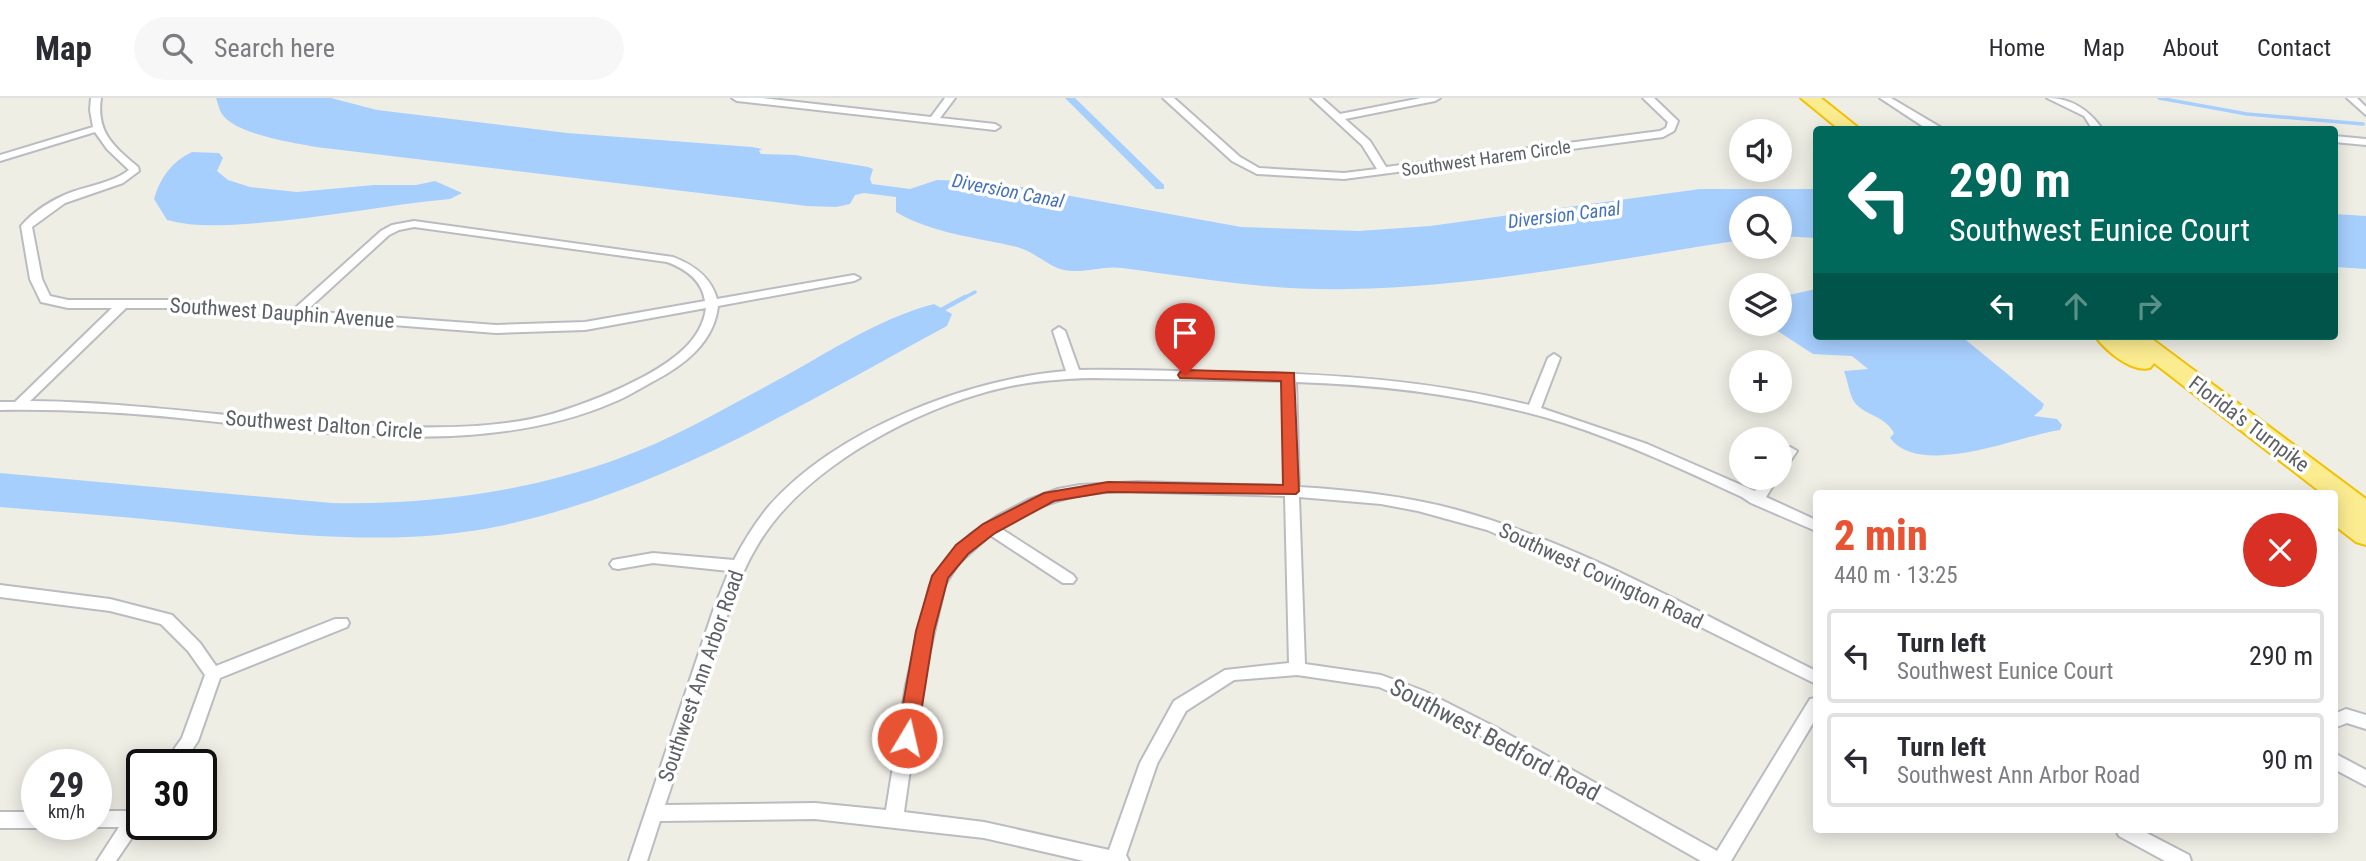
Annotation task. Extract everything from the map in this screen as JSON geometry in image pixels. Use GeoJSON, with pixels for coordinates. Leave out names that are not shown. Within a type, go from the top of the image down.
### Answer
{"type":"FeatureCollection","features":[{"type":"Feature","properties":{"kind":"highway"},"geometry":{"type":"LineString","coordinates":[[1791,98],[1828,126]]}},
{"type":"Feature","properties":{"kind":"highway"},"geometry":{"type":"LineString","coordinates":[[1810,98],[1847,126]]}},
{"type":"Feature","properties":{"kind":"highway","name":"Florida's Turnpike"},"geometry":{"type":"LineString","coordinates":[[2112,340],[2307,490]]}},
{"type":"Feature","properties":{"kind":"highway","name":"Florida's Turnpike"},"geometry":{"type":"LineString","coordinates":[[2138,340],[2336,490]]}},
{"type":"Feature","properties":{"kind":"highway","name":"Florida's Turnpike"},"geometry":{"type":"LineString","coordinates":[[2338,492],[2366,513]]}},
{"type":"Feature","properties":{"kind":"highway"},"geometry":{"type":"LineString","coordinates":[[2338,514],[2366,535]]}},
{"type":"Feature","properties":{"kind":"street"},"geometry":{"type":"LineString","coordinates":[[0,158],[97,128],[94,112],[96,98]]}},
{"type":"Feature","properties":{"kind":"street"},"geometry":{"type":"LineString","coordinates":[[737,98],[995,127]]}},
{"type":"Feature","properties":{"kind":"street"},"geometry":{"type":"LineString","coordinates":[[934,120],[950,98]]}},
{"type":"Feature","properties":{"kind":"street","name":"Southwest Harem Circle"},"geometry":{"type":"LineString","coordinates":[[1168,98],[1236,159],[1257,171],[1344,176],[1652,135],[1671,129],[1672,121],[1667,113],[1648,98]]}},
{"type":"Feature","properties":{"kind":"street"},"geometry":{"type":"LineString","coordinates":[[1316,98],[1366,143],[1384,172]]}},
{"type":"Feature","properties":{"kind":"street"},"geometry":{"type":"LineString","coordinates":[[1340,117],[1435,98]]}},
{"type":"Feature","properties":{"kind":"street"},"geometry":{"type":"LineString","coordinates":[[1885,98],[1931,126]]}},
{"type":"Feature","properties":{"kind":"street"},"geometry":{"type":"LineString","coordinates":[[2052,98],[2087,114],[2095,126]]}},
{"type":"Feature","properties":{"kind":"street"},"geometry":{"type":"LineString","coordinates":[[2352,98],[2366,112]]}},
{"type":"Feature","properties":{"kind":"street","name":"Southwest Dauphin Avenue"},"geometry":{"type":"LineString","coordinates":[[97,128],[112,151],[134,169],[132,174],[68,197],[44,210],[26,226],[36,279],[45,299],[68,304],[173,304],[521,328],[585,326],[854,278]]}},
{"type":"Feature","properties":{"kind":"street"},"geometry":{"type":"LineString","coordinates":[[2338,139],[2366,142]]}},
{"type":"Feature","properties":{"kind":"street"},"geometry":{"type":"LineString","coordinates":[[296,313],[390,230],[414,224],[668,258],[694,272],[708,289],[712,303]]}},
{"type":"Feature","properties":{"kind":"street","name":"Southwest Dalton Circle"},"geometry":{"type":"LineString","coordinates":[[0,406],[106,408],[396,433],[507,427],[575,412],[646,383],[692,349],[708,325],[712,303]]}},
{"type":"Feature","properties":{"kind":"street"},"geometry":{"type":"LineString","coordinates":[[19,405],[122,305]]}},
{"type":"Feature","properties":{"kind":"street"},"geometry":{"type":"LineString","coordinates":[[1059,331],[1073,372]]}},
{"type":"Feature","properties":{"kind":"street"},"geometry":{"type":"LineString","coordinates":[[1534,410],[1554,358]]}},
{"type":"Feature","properties":{"kind":"street","name":"Southwest Ann Arbor Road"},"geometry":{"type":"LineString","coordinates":[[638,861],[737,566],[775,509],[806,480],[890,426],[946,402],[1001,384],[1073,372],[1289,376],[1419,386],[1534,410],[1626,441],[1813,525]]}},
{"type":"Feature","properties":{"kind":"street"},"geometry":{"type":"LineString","coordinates":[[1289,376],[1297,669]]}},
{"type":"Feature","properties":{"kind":"street","name":"Southwest Covington Road"},"geometry":{"type":"LineString","coordinates":[[894,819],[925,631],[940,576],[962,550],[989,528],[1050,496],[1108,487],[1291,491],[1388,498],[1431,508],[1491,526],[1569,558],[1813,677]]}},
{"type":"Feature","properties":{"kind":"street"},"geometry":{"type":"LineString","coordinates":[[1756,500],[1763,490]]}},
{"type":"Feature","properties":{"kind":"street"},"geometry":{"type":"LineString","coordinates":[[989,528],[1068,579]]}},
{"type":"Feature","properties":{"kind":"street"},"geometry":{"type":"LineString","coordinates":[[618,564],[653,558],[737,566]]}},
{"type":"Feature","properties":{"kind":"street"},"geometry":{"type":"LineString","coordinates":[[0,591],[110,605],[166,619],[194,647],[213,674]]}},
{"type":"Feature","properties":{"kind":"street"},"geometry":{"type":"LineString","coordinates":[[183,749],[189,741],[213,674],[341,623]]}},
{"type":"Feature","properties":{"kind":"street","name":"Southwest Bedford Road"},"geometry":{"type":"LineString","coordinates":[[1118,860],[1149,763],[1181,706],[1231,674],[1297,669],[1381,681],[1418,696],[1491,733],[1720,861]]}},
{"type":"Feature","properties":{"kind":"street"},"geometry":{"type":"LineString","coordinates":[[1720,861],[1813,709]]}},
{"type":"Feature","properties":{"kind":"street"},"geometry":{"type":"LineString","coordinates":[[2338,719],[2346,716],[2366,722]]}},
{"type":"Feature","properties":{"kind":"street"},"geometry":{"type":"LineString","coordinates":[[2338,762],[2364,775]]}},
{"type":"Feature","properties":{"kind":"street"},"geometry":{"type":"LineString","coordinates":[[653,813],[816,811],[984,830],[1118,860]]}},
{"type":"Feature","properties":{"kind":"street"},"geometry":{"type":"LineString","coordinates":[[0,820],[21,820]]}},
{"type":"Feature","properties":{"kind":"street"},"geometry":{"type":"LineString","coordinates":[[106,861],[126,832]]}},
{"type":"Feature","properties":{"kind":"street"},"geometry":{"type":"LineString","coordinates":[[2131,833],[2182,861]]}},
{"type":"Feature","properties":{"kind":"water","name":"Diversion Canal"},"geometry":{"type":"Polygon","coordinates":[[[216,98],[331,98],[377,110],[567,133],[752,147],[762,149],[759,151],[761,154],[795,155],[868,167],[873,169],[870,179],[872,184],[910,189],[937,180],[994,182],[1241,227],[1359,231],[1430,226],[1700,189],[1813,189],[1813,238],[1792,237],[1792,196],[1729,196],[1729,242],[1496,278],[1397,287],[1320,289],[1235,283],[1115,267],[1071,271],[1058,268],[1017,247],[955,234],[910,219],[896,212],[896,197],[864,193],[855,195],[850,204],[836,207],[807,206],[316,147],[251,132],[229,121],[222,114],[216,98]]]}},
{"type":"Feature","properties":{"kind":"water"},"geometry":{"type":"Polygon","coordinates":[[[192,152],[219,153],[223,158],[217,171],[228,180],[250,187],[297,192],[374,185],[416,185],[435,181],[462,193],[450,199],[258,223],[201,225],[167,220],[154,199],[163,177],[173,165],[192,152]]]}},
{"type":"Feature","properties":{"kind":"water"},"geometry":{"type":"Polygon","coordinates":[[[2338,214],[2366,216],[2366,269],[2338,267],[2338,214]]]}},
{"type":"Feature","properties":{"kind":"water"},"geometry":{"type":"Polygon","coordinates":[[[1813,290],[1813,340],[1966,340],[2044,404],[2034,416],[2057,419],[2062,425],[2060,430],[1971,452],[1924,455],[1905,450],[1890,438],[1894,433],[1890,427],[1859,407],[1853,400],[1844,371],[1868,369],[1852,356],[1813,354],[1785,336],[1792,336],[1792,294],[1813,290]]]}},
{"type":"Feature","properties":{"kind":"water"},"geometry":{"type":"Polygon","coordinates":[[[934,304],[952,314],[947,326],[785,414],[675,468],[618,491],[560,511],[500,526],[420,536],[337,537],[0,507],[0,473],[332,503],[442,499],[514,488],[585,470],[657,443],[868,330],[934,304]]]}},
{"type":"Feature","properties":{"kind":"waterway"},"geometry":{"type":"LineString","coordinates":[[1070,98],[1160,187]]}},
{"type":"Feature","properties":{"kind":"waterway"},"geometry":{"type":"LineString","coordinates":[[2159,98],[2247,114],[2363,124]]}},
{"type":"Feature","properties":{"kind":"waterway"},"geometry":{"type":"LineString","coordinates":[[962,299],[975,292]]}},
{"type":"Feature","properties":{"kind":"waterway"},"geometry":{"type":"LineString","coordinates":[[943,309],[965,297]]}},
{"type":"Feature","properties":{"kind":"route"},"geometry":{"type":"LineString","coordinates":[[907,738],[925,631],[940,576],[962,550],[989,528],[1050,496],[1108,487],[1291,491],[1289,376],[1185,375]]}}]}
